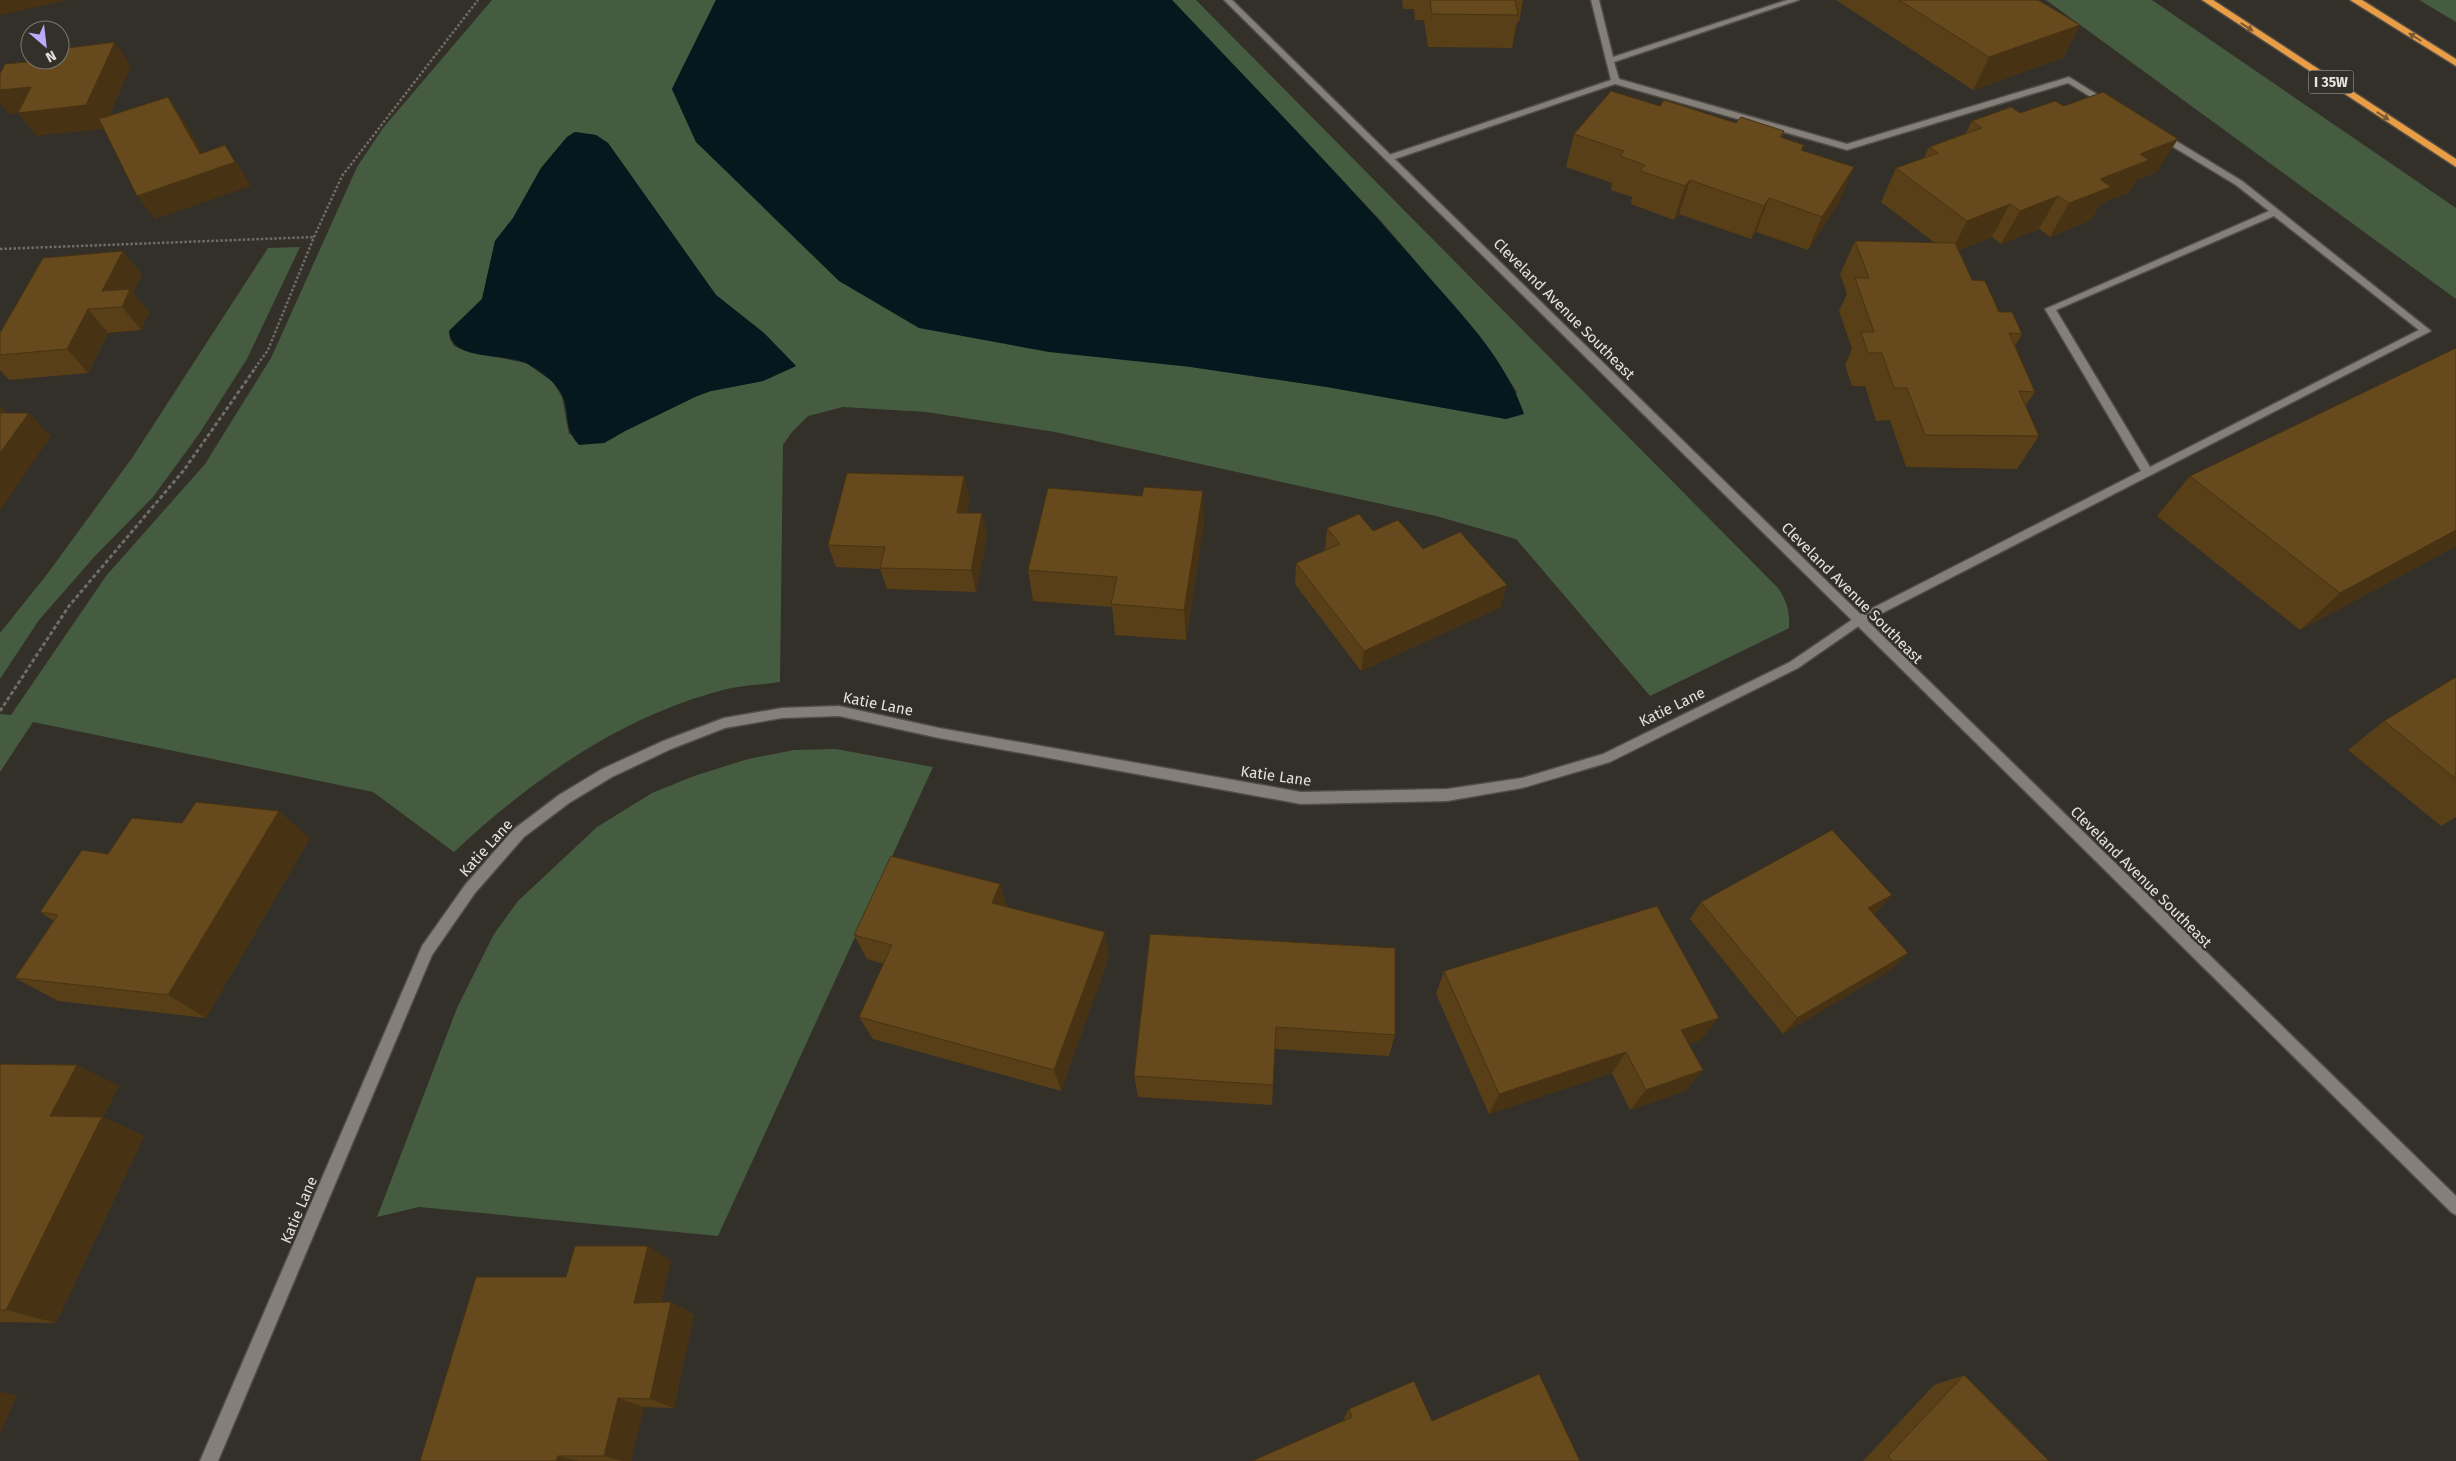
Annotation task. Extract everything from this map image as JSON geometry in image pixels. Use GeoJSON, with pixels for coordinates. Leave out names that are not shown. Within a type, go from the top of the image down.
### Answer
{"type":"FeatureCollection","features":[{"type":"Feature","properties":{"kind":"highway","name":"I 35W"},"geometry":{"type":"LineString","coordinates":[[2207,0],[2456,164]]}},
{"type":"Feature","properties":{"kind":"highway"},"geometry":{"type":"LineString","coordinates":[[2355,0],[2456,63]]}},
{"type":"Feature","properties":{"kind":"street","name":"Cleveland Avenue Southeast"},"geometry":{"type":"LineString","coordinates":[[1228,0],[2456,1208]]}},
{"type":"Feature","properties":{"kind":"street"},"geometry":{"type":"LineString","coordinates":[[1595,0],[1615,81]]}},
{"type":"Feature","properties":{"kind":"street"},"geometry":{"type":"LineString","coordinates":[[1610,61],[1795,0]]}},
{"type":"Feature","properties":{"kind":"street"},"geometry":{"type":"LineString","coordinates":[[1389,158],[1615,81],[1847,146],[2068,80],[2120,111]]}},
{"type":"Feature","properties":{"kind":"street"},"geometry":{"type":"LineString","coordinates":[[2148,473],[2050,309],[2275,212],[2239,183],[2154,132]]}},
{"type":"Feature","properties":{"kind":"street","name":"Katie Lane"},"geometry":{"type":"LineString","coordinates":[[209,1461],[427,951],[470,890],[519,833],[564,799],[608,773],[666,745],[724,723],[782,713],[839,711],[939,733],[1302,798],[1447,794],[1522,782],[1606,758],[1794,665],[1859,620],[2426,331],[2275,212]]}},
{"type":"Feature","properties":{"kind":"path"},"geometry":{"type":"LineString","coordinates":[[0,711],[69,606],[184,470],[268,350],[314,237],[342,176],[478,0]]}},
{"type":"Feature","properties":{"kind":"path"},"geometry":{"type":"LineString","coordinates":[[0,249],[314,237]]}},
{"type":"Feature","properties":{"kind":"green space"},"geometry":{"type":"Polygon","coordinates":[[[492,0],[716,0],[672,89],[696,142],[765,207],[1191,367],[1327,387],[1506,419],[1517,392],[1479,335],[1381,221],[1172,0],[1196,0],[1777,587],[1787,606],[1789,628],[1650,696],[1516,539],[1436,516],[1055,432],[926,412],[843,407],[808,416],[792,432],[783,445],[780,682],[723,690],[685,702],[613,734],[546,776],[483,825],[454,852],[373,792],[33,722],[0,772],[0,714],[11,715],[106,576],[205,464],[271,358],[357,167],[383,128],[492,0]],[[575,132],[567,137],[541,168],[513,218],[495,241],[482,299],[449,331],[450,339],[454,346],[466,351],[526,363],[553,382],[562,397],[569,434],[604,443],[697,396],[711,391],[763,381],[796,366],[764,333],[716,295],[608,143],[596,135],[575,132]]]}},
{"type":"Feature","properties":{"kind":"green space"},"geometry":{"type":"Polygon","coordinates":[[[2046,0],[2152,0],[2456,208],[2456,299],[2046,0]]]}},
{"type":"Feature","properties":{"kind":"green space"},"geometry":{"type":"Polygon","coordinates":[[[2419,0],[2456,0],[2456,22],[2419,0]]]}},
{"type":"Feature","properties":{"kind":"green space"},"geometry":{"type":"Polygon","coordinates":[[[300,247],[247,359],[199,434],[153,497],[95,556],[39,620],[0,679],[0,633],[48,573],[132,458],[268,248],[300,247]]]}},
{"type":"Feature","properties":{"kind":"green space"},"geometry":{"type":"Polygon","coordinates":[[[836,749],[933,767],[718,1236],[419,1207],[377,1217],[457,1008],[494,934],[518,901],[597,827],[652,793],[694,776],[748,759],[794,750],[836,749]]]}},
{"type":"Feature","properties":{"kind":"shaded area"},"geometry":{"type":"Polygon","coordinates":[[[716,0],[1172,0],[1333,170],[1469,323],[1483,340],[1506,375],[1524,414],[1506,419],[1327,387],[1191,367],[1049,352],[919,328],[839,281],[696,142],[672,89],[716,0]]]}},
{"type":"Feature","properties":{"kind":"shaded area"},"geometry":{"type":"Polygon","coordinates":[[[575,132],[596,135],[608,143],[716,295],[764,333],[796,366],[763,381],[711,391],[697,396],[604,443],[579,445],[570,432],[562,395],[556,385],[547,377],[519,360],[470,352],[460,348],[452,341],[449,331],[482,299],[495,241],[513,218],[541,168],[567,137],[575,132]]]}},
{"type":"Feature","properties":{"kind":"building"},"geometry":{"type":"Polygon","coordinates":[[[1430,0],[1515,0],[1518,15],[1432,14],[1430,0]]]}},
{"type":"Feature","properties":{"kind":"building"},"geometry":{"type":"Polygon","coordinates":[[[1899,0],[2038,0],[2080,25],[1989,57],[1899,0]]]}},
{"type":"Feature","properties":{"kind":"building"},"geometry":{"type":"Polygon","coordinates":[[[115,42],[86,105],[18,113],[31,87],[0,90],[0,74],[5,64],[20,63],[20,70],[70,70],[70,48],[115,42]]]}},
{"type":"Feature","properties":{"kind":"building"},"geometry":{"type":"Polygon","coordinates":[[[1611,91],[1660,106],[1664,100],[1736,123],[1741,117],[1784,131],[1780,137],[1804,145],[1801,150],[1854,167],[1822,217],[1769,198],[1764,206],[1690,180],[1685,186],[1640,171],[1645,165],[1620,156],[1624,151],[1574,134],[1611,91]]]}},
{"type":"Feature","properties":{"kind":"building"},"geometry":{"type":"Polygon","coordinates":[[[2103,92],[2178,139],[2140,154],[2149,160],[2100,179],[2111,187],[2069,203],[2058,196],[2020,211],[2010,204],[1967,221],[1896,168],[1938,153],[1929,147],[1982,128],[1972,121],[2011,107],[2020,113],[2055,101],[2064,106],[2103,92]]]}},
{"type":"Feature","properties":{"kind":"building"},"geometry":{"type":"Polygon","coordinates":[[[168,97],[200,154],[225,145],[235,162],[137,196],[99,119],[168,97]]]}},
{"type":"Feature","properties":{"kind":"building"},"geometry":{"type":"Polygon","coordinates":[[[1855,241],[1955,243],[1972,280],[1985,281],[1999,312],[2012,312],[2022,334],[2009,333],[2035,392],[2019,391],[2039,436],[1925,435],[1907,388],[1894,388],[1882,353],[1868,353],[1861,332],[1874,332],[1855,278],[1869,278],[1855,241]]]}},
{"type":"Feature","properties":{"kind":"building"},"geometry":{"type":"Polygon","coordinates":[[[123,251],[102,291],[130,289],[122,307],[88,309],[67,349],[0,355],[0,333],[43,258],[123,251]]]}},
{"type":"Feature","properties":{"kind":"building"},"geometry":{"type":"Polygon","coordinates":[[[2456,348],[2456,530],[2340,593],[2190,476],[2456,348]]]}},
{"type":"Feature","properties":{"kind":"building"},"geometry":{"type":"Polygon","coordinates":[[[0,413],[29,413],[0,453],[0,413]]]}},
{"type":"Feature","properties":{"kind":"building"},"geometry":{"type":"Polygon","coordinates":[[[847,473],[964,476],[957,513],[982,513],[971,570],[880,568],[885,547],[828,545],[847,473]]]}},
{"type":"Feature","properties":{"kind":"building"},"geometry":{"type":"Polygon","coordinates":[[[1144,487],[1203,491],[1184,610],[1111,604],[1117,577],[1028,570],[1048,488],[1142,496],[1144,487]]]}},
{"type":"Feature","properties":{"kind":"building"},"geometry":{"type":"Polygon","coordinates":[[[1359,514],[1373,531],[1398,520],[1423,549],[1460,532],[1507,585],[1364,651],[1296,563],[1340,544],[1327,528],[1359,514]]]}},
{"type":"Feature","properties":{"kind":"building"},"geometry":{"type":"Polygon","coordinates":[[[2456,677],[2456,779],[2384,721],[2456,677]]]}},
{"type":"Feature","properties":{"kind":"building"},"geometry":{"type":"Polygon","coordinates":[[[196,802],[279,811],[168,995],[15,978],[58,915],[40,912],[82,850],[108,854],[132,818],[182,823],[196,802]]]}},
{"type":"Feature","properties":{"kind":"building"},"geometry":{"type":"Polygon","coordinates":[[[1832,830],[1892,895],[1868,908],[1908,953],[1797,1018],[1701,902],[1832,830]]]}},
{"type":"Feature","properties":{"kind":"building"},"geometry":{"type":"Polygon","coordinates":[[[891,856],[1000,884],[992,903],[1105,932],[1054,1070],[859,1017],[892,945],[854,935],[891,856]]]}},
{"type":"Feature","properties":{"kind":"building"},"geometry":{"type":"Polygon","coordinates":[[[1657,906],[1719,1018],[1681,1030],[1703,1070],[1646,1090],[1626,1052],[1499,1094],[1444,971],[1657,906]]]}},
{"type":"Feature","properties":{"kind":"building"},"geometry":{"type":"Polygon","coordinates":[[[1150,934],[1395,948],[1395,1035],[1276,1027],[1273,1085],[1134,1076],[1150,934]]]}},
{"type":"Feature","properties":{"kind":"building"},"geometry":{"type":"Polygon","coordinates":[[[0,1064],[77,1065],[50,1116],[102,1117],[6,1310],[0,1310],[0,1064]]]}},
{"type":"Feature","properties":{"kind":"building"},"geometry":{"type":"Polygon","coordinates":[[[575,1246],[648,1246],[634,1303],[671,1302],[650,1399],[618,1398],[604,1456],[558,1456],[556,1461],[420,1461],[476,1277],[566,1277],[575,1246]]]}},
{"type":"Feature","properties":{"kind":"building"},"geometry":{"type":"Polygon","coordinates":[[[1539,1374],[1580,1461],[1252,1461],[1352,1417],[1349,1409],[1414,1381],[1432,1421],[1539,1374]]]}},
{"type":"Feature","properties":{"kind":"building"},"geometry":{"type":"Polygon","coordinates":[[[1964,1375],[2049,1461],[1892,1461],[1888,1456],[1964,1375]]]}}]}
